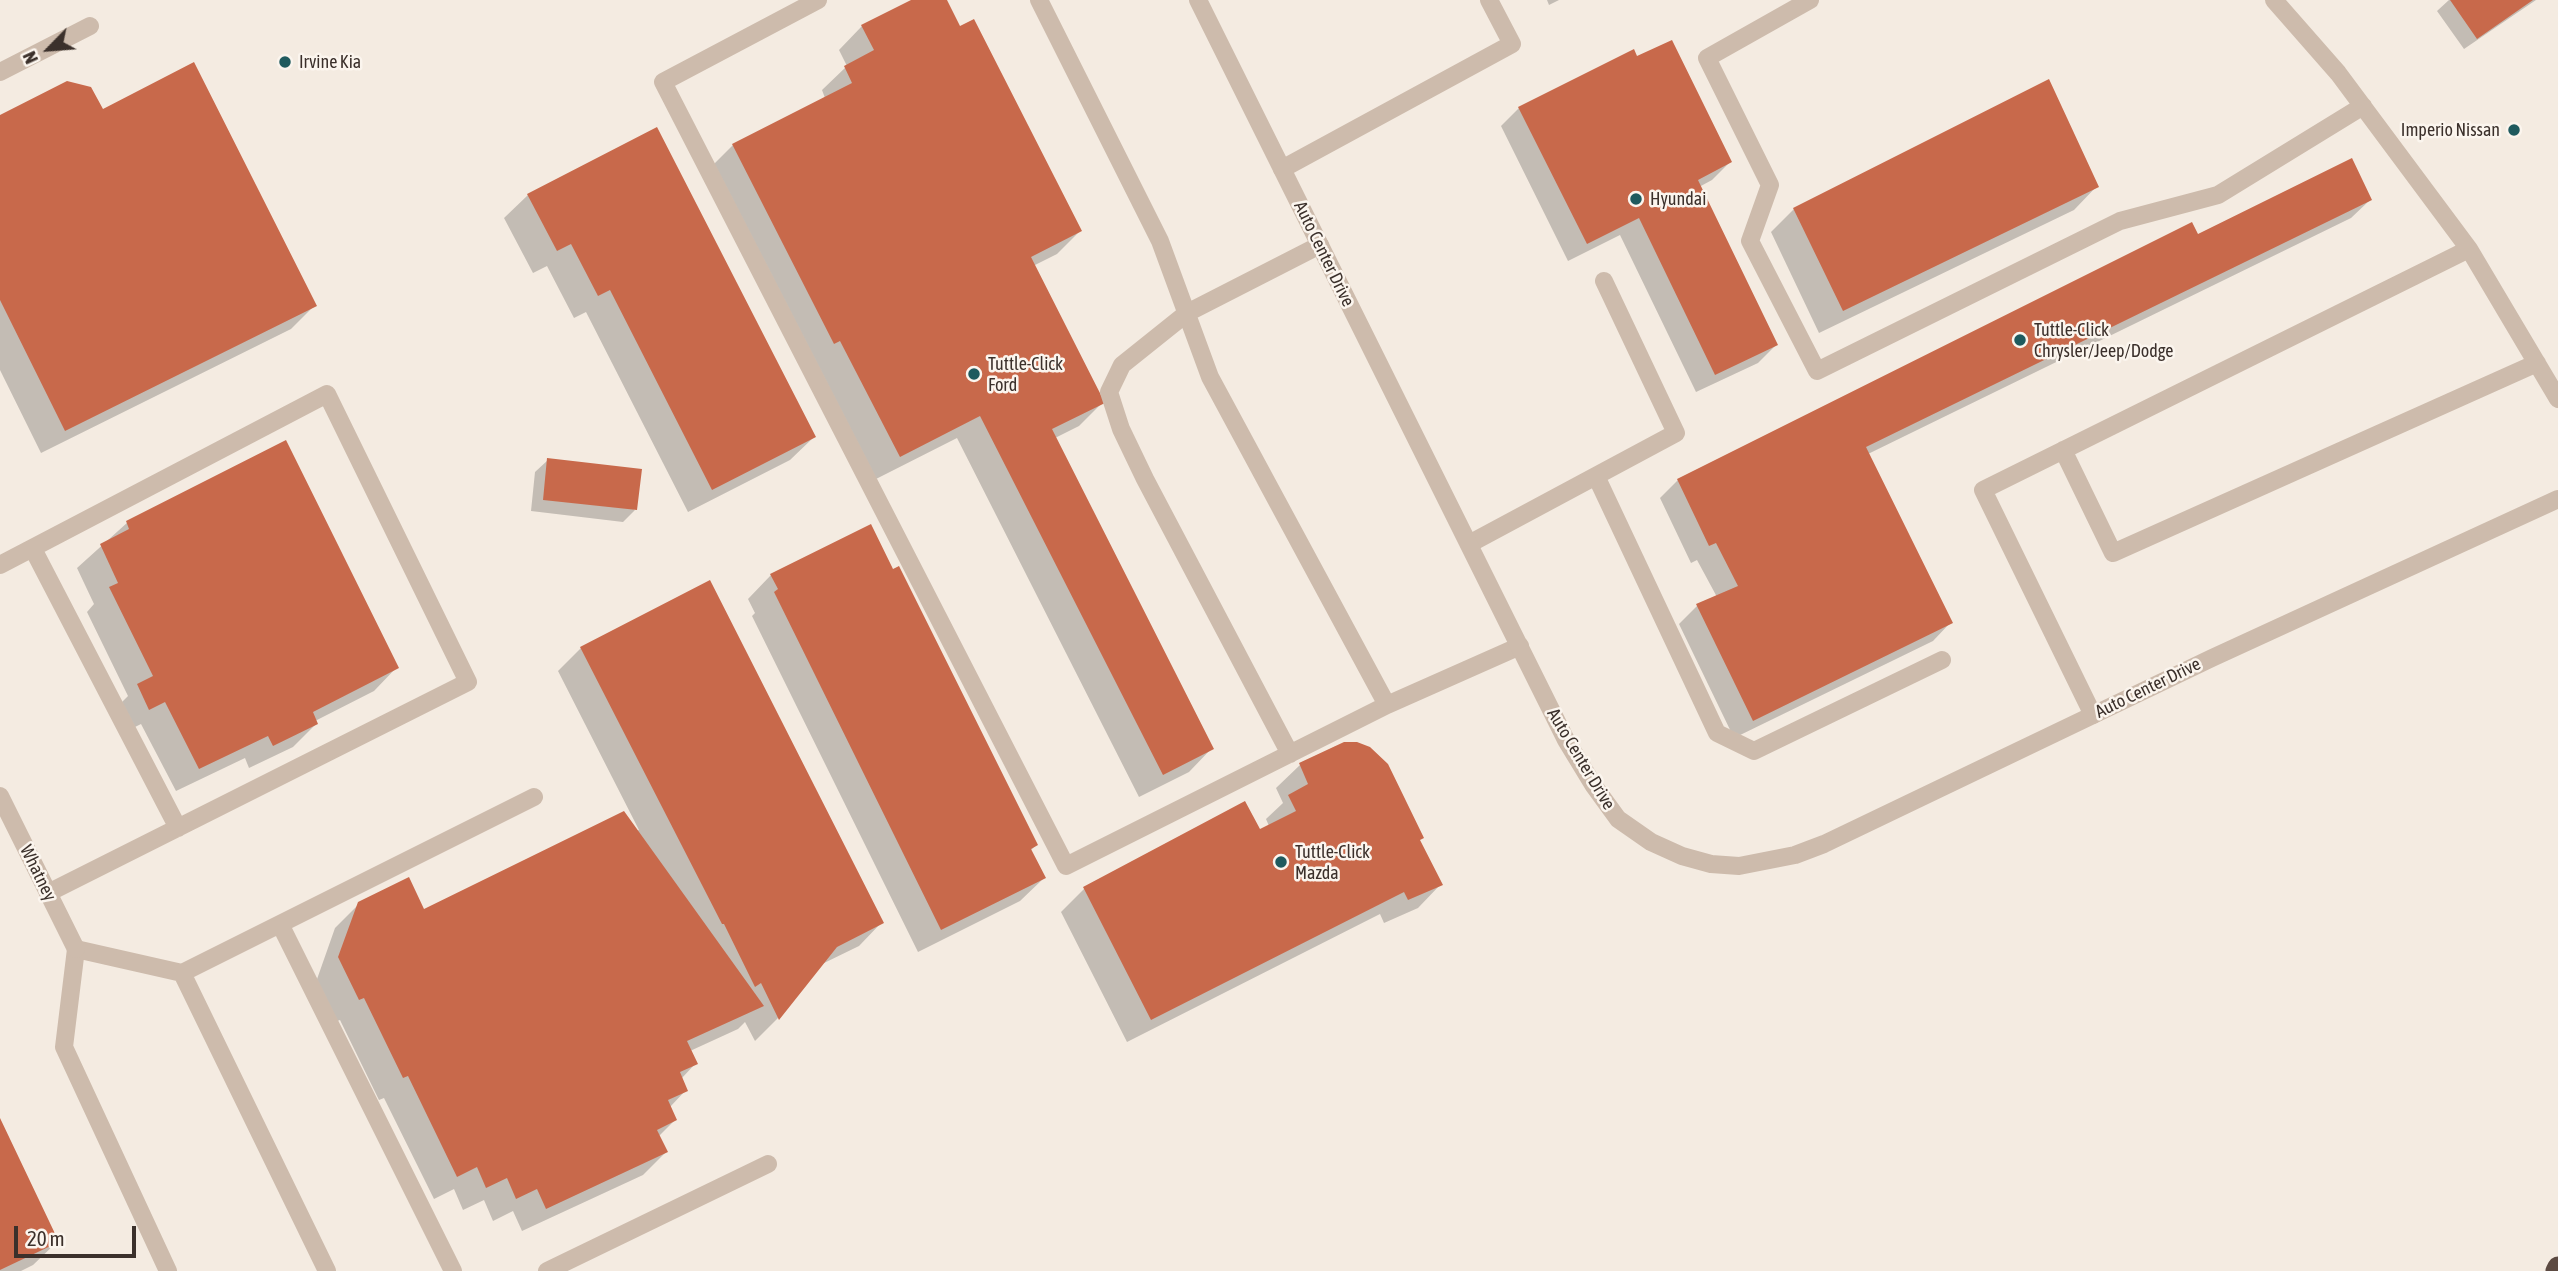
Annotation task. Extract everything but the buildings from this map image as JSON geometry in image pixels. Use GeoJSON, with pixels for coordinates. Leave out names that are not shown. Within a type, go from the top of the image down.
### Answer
{"type":"FeatureCollection","features":[{"type":"Feature","properties":{"kind":"street"},"geometry":{"type":"LineString","coordinates":[[818,0],[663,82],[1066,866],[1387,705],[1520,646]]}},
{"type":"Feature","properties":{"kind":"street"},"geometry":{"type":"LineString","coordinates":[[1039,0],[1160,241],[1210,377],[1387,705]]}},
{"type":"Feature","properties":{"kind":"street","name":"Auto Center Drive"},"geometry":{"type":"LineString","coordinates":[[1198,0],[1566,740],[1618,819],[1651,842],[1682,856],[1711,864],[1739,866],[1766,862],[1824,844],[2211,657],[2558,499]]}},
{"type":"Feature","properties":{"kind":"street"},"geometry":{"type":"LineString","coordinates":[[1282,169],[1512,44],[1489,0]]}},
{"type":"Feature","properties":{"kind":"street"},"geometry":{"type":"LineString","coordinates":[[1810,0],[1707,58],[1770,185],[1750,241],[1817,371],[2120,221],[2218,195],[2363,106]]}},
{"type":"Feature","properties":{"kind":"street"},"geometry":{"type":"LineString","coordinates":[[2274,0],[2338,72],[2469,249],[2558,399]]}},
{"type":"Feature","properties":{"kind":"street"},"geometry":{"type":"LineString","coordinates":[[0,72],[90,26]]}},
{"type":"Feature","properties":{"kind":"street"},"geometry":{"type":"LineString","coordinates":[[1290,754],[1145,479],[1121,429],[1109,392],[1122,365],[1187,313],[1320,245]]}},
{"type":"Feature","properties":{"kind":"street"},"geometry":{"type":"LineString","coordinates":[[2093,715],[1983,490],[2469,249]]}},
{"type":"Feature","properties":{"kind":"street"},"geometry":{"type":"LineString","coordinates":[[1469,544],[1676,433],[1604,281]]}},
{"type":"Feature","properties":{"kind":"street"},"geometry":{"type":"LineString","coordinates":[[2063,450],[2113,553],[2537,363]]}},
{"type":"Feature","properties":{"kind":"street"},"geometry":{"type":"LineString","coordinates":[[0,565],[327,394],[468,682],[48,893]]}},
{"type":"Feature","properties":{"kind":"street"},"geometry":{"type":"LineString","coordinates":[[1596,476],[1717,733],[1754,751],[1942,660]]}},
{"type":"Feature","properties":{"kind":"street"},"geometry":{"type":"LineString","coordinates":[[33,549],[178,828]]}},
{"type":"Feature","properties":{"kind":"street","name":"Whatney"},"geometry":{"type":"LineString","coordinates":[[0,796],[76,949]]}},
{"type":"Feature","properties":{"kind":"street"},"geometry":{"type":"LineString","coordinates":[[163,1269],[64,1046],[76,949],[182,973],[534,797]]}},
{"type":"Feature","properties":{"kind":"street"},"geometry":{"type":"LineString","coordinates":[[280,924],[453,1271]]}},
{"type":"Feature","properties":{"kind":"street"},"geometry":{"type":"LineString","coordinates":[[182,973],[327,1271]]}},
{"type":"Feature","properties":{"kind":"street"},"geometry":{"type":"LineString","coordinates":[[547,1271],[768,1164]]}},
{"type":"Feature","properties":{"kind":"place","name":"Irvine Kia"},"geometry":{"type":"Point","coordinates":[285,62]}},
{"type":"Feature","properties":{"kind":"place","name":"Imperio Nissan"},"geometry":{"type":"Point","coordinates":[2514,130]}},
{"type":"Feature","properties":{"kind":"place","name":"Hyundai"},"geometry":{"type":"Point","coordinates":[1636,199]}},
{"type":"Feature","properties":{"kind":"place","name":"Tuttle-Click Chrysler/Jeep/Dodge"},"geometry":{"type":"Point","coordinates":[2020,340]}},
{"type":"Feature","properties":{"kind":"place","name":"Tuttle-Click Ford"},"geometry":{"type":"Point","coordinates":[974,374]}},
{"type":"Feature","properties":{"kind":"place","name":"Tuttle-Click Mazda"},"geometry":{"type":"Point","coordinates":[1281,862]}}]}
